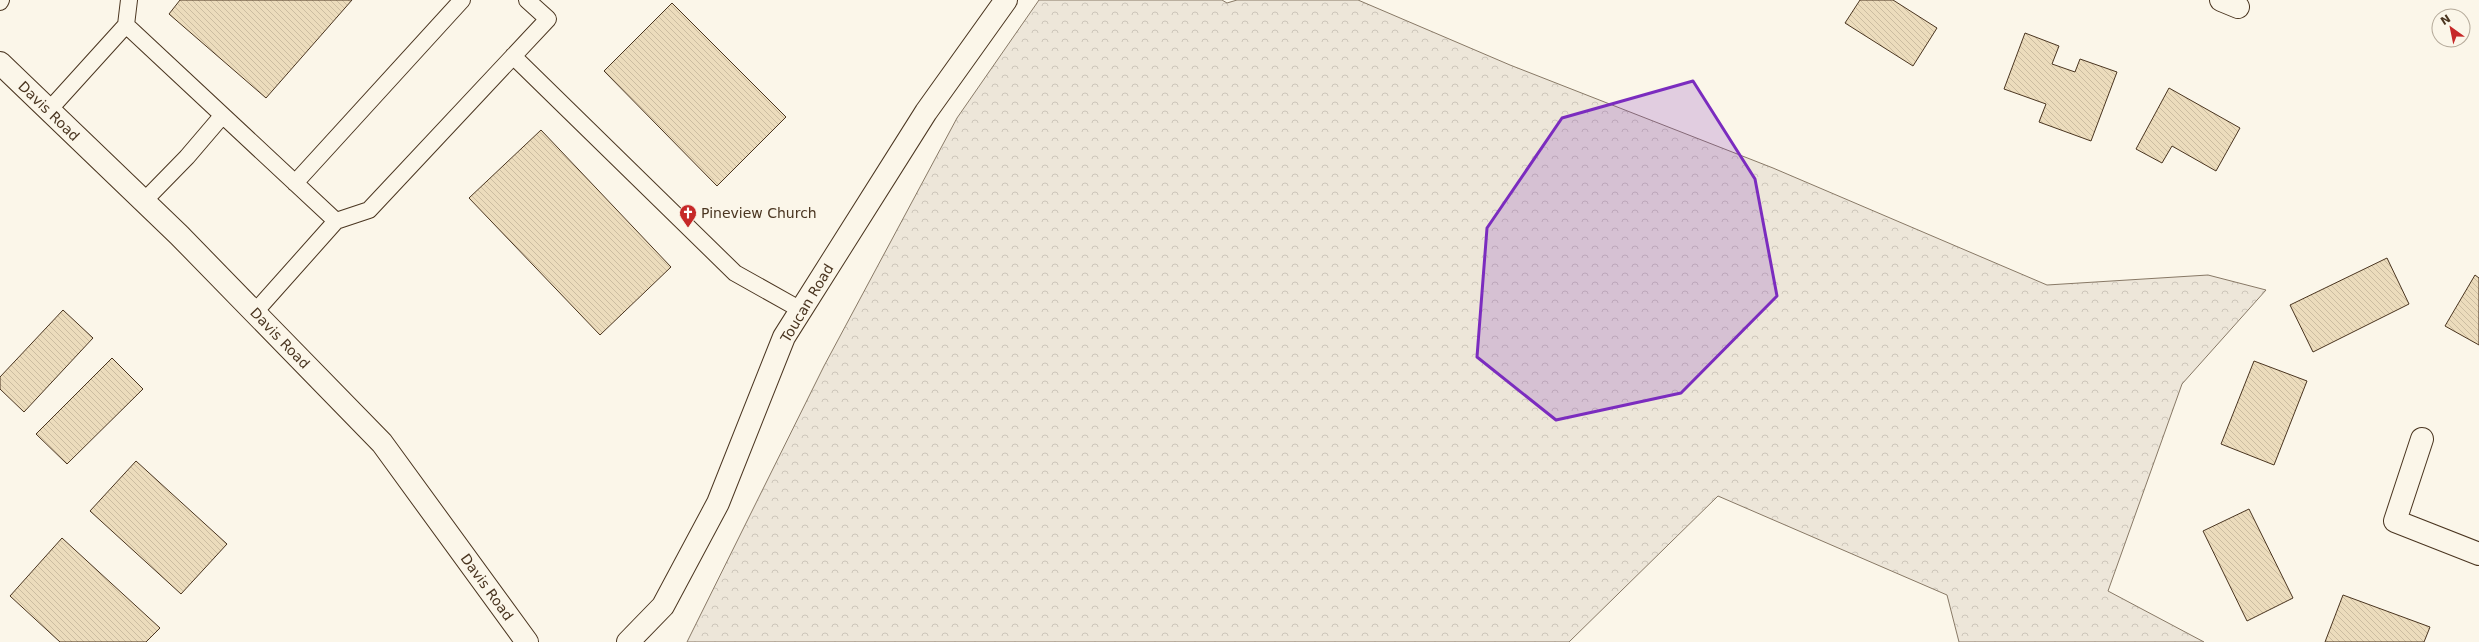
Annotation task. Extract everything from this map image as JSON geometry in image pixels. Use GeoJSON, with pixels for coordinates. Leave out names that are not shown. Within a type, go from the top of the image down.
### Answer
{"type":"FeatureCollection","features":[{"type":"Feature","properties":{"kind":"street","name":"Toucan Road"},"geometry":{"type":"LineString","coordinates":[[628,642],[663,606],[718,503],[784,337],[926,112],[1006,0]]}},
{"type":"Feature","properties":{"kind":"street","name":"Davis Road"},"geometry":{"type":"LineString","coordinates":[[0,63],[144,201],[255,312],[382,443],[527,642]]}},
{"type":"Feature","properties":{"kind":"street"},"geometry":{"type":"LineString","coordinates":[[2422,439],[2395,521],[2479,554]]}},
{"type":"Feature","properties":{"kind":"lane"},"geometry":{"type":"LineString","coordinates":[[49,110],[126,25],[129,0]]}},
{"type":"Feature","properties":{"kind":"lane"},"geometry":{"type":"LineString","coordinates":[[295,183],[462,0]]}},
{"type":"Feature","properties":{"kind":"lane"},"geometry":{"type":"LineString","coordinates":[[255,312],[336,221],[369,210],[548,19],[527,0]]}},
{"type":"Feature","properties":{"kind":"lane"},"geometry":{"type":"LineString","coordinates":[[126,25],[336,221]]}},
{"type":"Feature","properties":{"kind":"lane"},"geometry":{"type":"LineString","coordinates":[[513,56],[735,273],[801,310]]}},
{"type":"Feature","properties":{"kind":"lane"},"geometry":{"type":"LineString","coordinates":[[144,201],[187,157],[222,116]]}},
{"type":"Feature","properties":{"kind":"highlighted area"},"geometry":{"type":"Polygon","coordinates":[[[1693,81],[1755,179],[1777,296],[1681,393],[1556,420],[1477,357],[1487,228],[1562,118],[1693,81]]]}},
{"type":"Feature","properties":{"kind":"green space"},"geometry":{"type":"Polygon","coordinates":[[[1039,0],[1222,0],[1227,3],[1237,0],[1358,0],[1510,65],[1773,168],[2047,285],[2208,275],[2266,290],[2182,384],[2108,591],[2204,642],[1959,642],[1947,595],[1718,496],[1569,642],[687,642],[824,366],[957,118],[1039,0]]]}},
{"type":"Feature","properties":{"kind":"building"},"geometry":{"type":"Polygon","coordinates":[[[180,0],[352,0],[266,98],[169,14],[180,0]]]}},
{"type":"Feature","properties":{"kind":"building"},"geometry":{"type":"Polygon","coordinates":[[[1860,0],[1893,0],[1937,28],[1913,66],[1845,23],[1860,0]]]}},
{"type":"Feature","properties":{"kind":"building"},"geometry":{"type":"Polygon","coordinates":[[[672,3],[786,117],[717,186],[604,71],[672,3]]]}},
{"type":"Feature","properties":{"kind":"building"},"geometry":{"type":"Polygon","coordinates":[[[2025,33],[2059,46],[2052,64],[2075,72],[2080,59],[2117,72],[2091,141],[2039,122],[2046,104],[2004,89],[2025,33]]]}},
{"type":"Feature","properties":{"kind":"building"},"geometry":{"type":"Polygon","coordinates":[[[2169,88],[2240,128],[2216,171],[2172,146],[2162,163],[2136,149],[2169,88]]]}},
{"type":"Feature","properties":{"kind":"building"},"geometry":{"type":"Polygon","coordinates":[[[541,130],[671,267],[600,335],[469,198],[541,130]]]}},
{"type":"Feature","properties":{"kind":"building"},"geometry":{"type":"Polygon","coordinates":[[[2387,258],[2409,304],[2313,352],[2290,305],[2387,258]]]}},
{"type":"Feature","properties":{"kind":"building"},"geometry":{"type":"Polygon","coordinates":[[[2475,275],[2479,278],[2479,345],[2445,326],[2475,275]]]}},
{"type":"Feature","properties":{"kind":"building"},"geometry":{"type":"Polygon","coordinates":[[[63,310],[93,338],[24,412],[0,389],[0,377],[63,310]]]}},
{"type":"Feature","properties":{"kind":"building"},"geometry":{"type":"Polygon","coordinates":[[[112,358],[143,389],[67,464],[36,434],[112,358]]]}},
{"type":"Feature","properties":{"kind":"building"},"geometry":{"type":"Polygon","coordinates":[[[2254,361],[2307,381],[2274,465],[2221,444],[2254,361]]]}},
{"type":"Feature","properties":{"kind":"building"},"geometry":{"type":"Polygon","coordinates":[[[136,461],[227,544],[181,594],[90,511],[136,461]]]}},
{"type":"Feature","properties":{"kind":"building"},"geometry":{"type":"Polygon","coordinates":[[[2249,509],[2293,598],[2247,621],[2203,531],[2249,509]]]}},
{"type":"Feature","properties":{"kind":"building"},"geometry":{"type":"Polygon","coordinates":[[[62,538],[160,628],[146,642],[60,642],[10,596],[62,538]]]}},
{"type":"Feature","properties":{"kind":"building"},"geometry":{"type":"Polygon","coordinates":[[[2343,595],[2430,627],[2424,642],[2325,642],[2343,595]]]}},
{"type":"Feature","properties":{"kind":"place","name":"Pineview Church"},"geometry":{"type":"Point","coordinates":[688,228]}}]}
